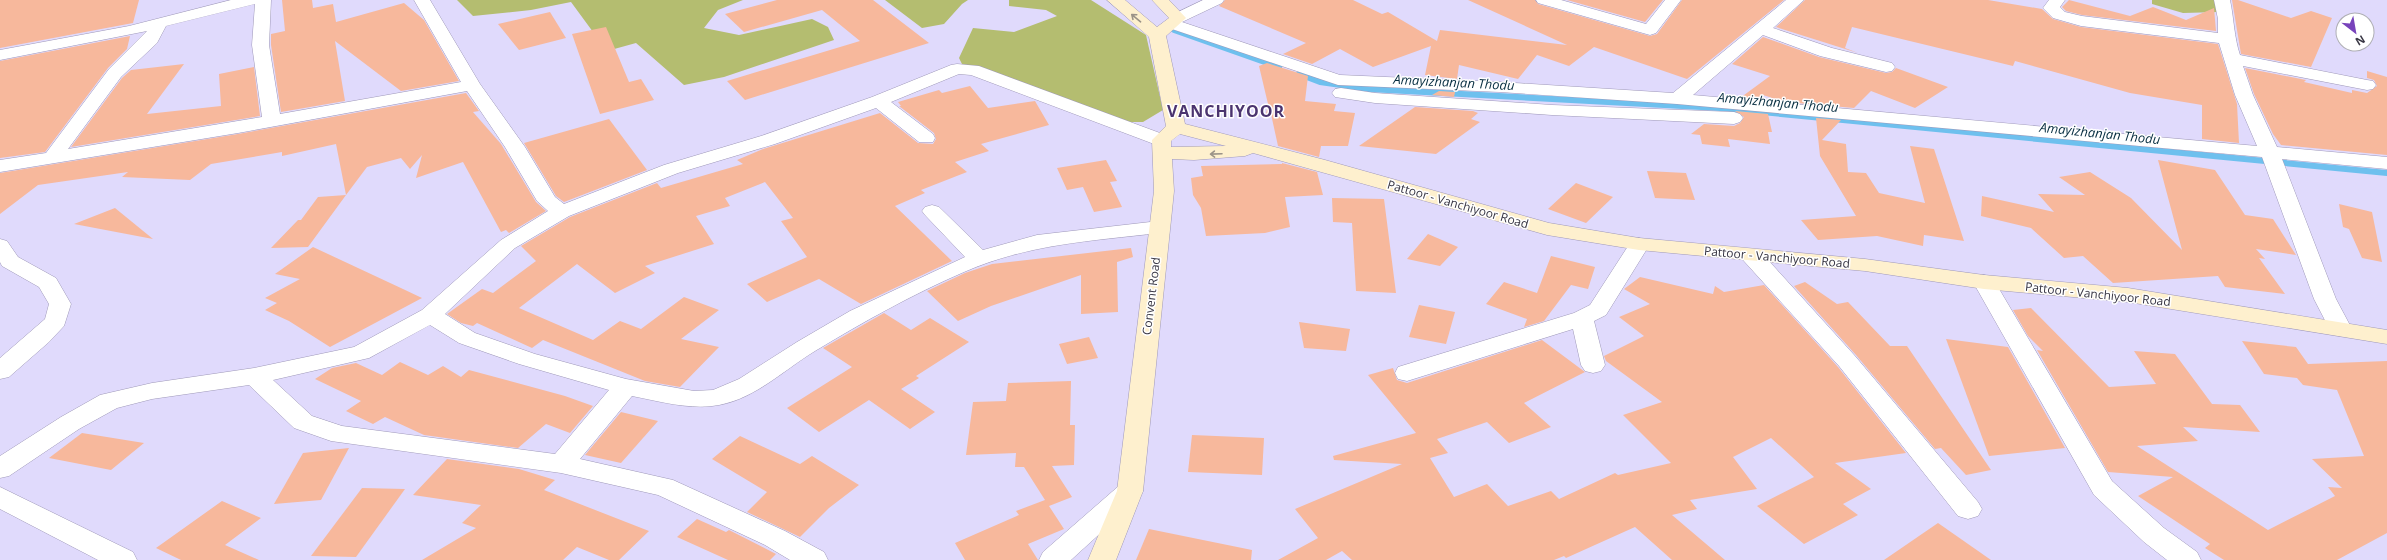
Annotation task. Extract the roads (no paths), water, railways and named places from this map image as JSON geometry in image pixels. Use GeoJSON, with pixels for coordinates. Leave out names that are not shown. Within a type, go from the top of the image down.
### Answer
{"type":"FeatureCollection","features":[{"type":"Feature","properties":{"kind":"main road"},"geometry":{"type":"LineString","coordinates":[[1115,0],[1167,27]]}},
{"type":"Feature","properties":{"kind":"main road"},"geometry":{"type":"LineString","coordinates":[[1160,0],[1167,27],[1176,127],[1163,147],[1232,153],[1254,148]]}},
{"type":"Feature","properties":{"kind":"main road","name":"Pattoor - Vanchiyoor Road"},"geometry":{"type":"LineString","coordinates":[[1176,127],[1318,164],[1547,229],[1639,244],[1865,265],[1984,282],[2128,295],[2387,337]]}},
{"type":"Feature","properties":{"kind":"main road","name":"Convent Road"},"geometry":{"type":"LineString","coordinates":[[1102,560],[1130,491],[1164,191],[1163,147]]}},
{"type":"Feature","properties":{"kind":"street"},"geometry":{"type":"LineString","coordinates":[[0,55],[160,23],[250,0]]}},
{"type":"Feature","properties":{"kind":"street"},"geometry":{"type":"LineString","coordinates":[[263,0],[259,18],[260,44],[272,121]]}},
{"type":"Feature","properties":{"kind":"street"},"geometry":{"type":"LineString","coordinates":[[422,0],[472,85],[515,147],[547,201],[562,212]]}},
{"type":"Feature","properties":{"kind":"street"},"geometry":{"type":"LineString","coordinates":[[1544,0],[1650,30],[1673,0]]}},
{"type":"Feature","properties":{"kind":"street"},"geometry":{"type":"LineString","coordinates":[[1677,99],[1796,0]]}},
{"type":"Feature","properties":{"kind":"street"},"geometry":{"type":"LineString","coordinates":[[2057,0],[2051,8],[2059,15],[2081,21],[2226,39]]}},
{"type":"Feature","properties":{"kind":"street"},"geometry":{"type":"LineString","coordinates":[[2222,0],[2226,19],[2226,39],[2244,95],[2272,162],[2325,299],[2340,329]]}},
{"type":"Feature","properties":{"kind":"street"},"geometry":{"type":"LineString","coordinates":[[1167,27],[1210,3]]}},
{"type":"Feature","properties":{"kind":"street"},"geometry":{"type":"LineString","coordinates":[[52,158],[115,73],[151,39],[160,23]]}},
{"type":"Feature","properties":{"kind":"street"},"geometry":{"type":"LineString","coordinates":[[1167,27],[1338,80],[1500,87],[1677,99],[2272,162]]}},
{"type":"Feature","properties":{"kind":"street"},"geometry":{"type":"LineString","coordinates":[[1167,27],[1319,90],[1375,98],[1552,110],[1756,119],[2272,162],[2387,163]]}},
{"type":"Feature","properties":{"kind":"street"},"geometry":{"type":"LineString","coordinates":[[1761,29],[1826,52],[1886,67]]}},
{"type":"Feature","properties":{"kind":"street"},"geometry":{"type":"LineString","coordinates":[[2232,59],[2367,85]]}},
{"type":"Feature","properties":{"kind":"street"},"geometry":{"type":"LineString","coordinates":[[0,469],[70,423],[109,401],[152,391],[254,376],[361,354],[430,315],[508,244],[562,212],[671,169],[768,140],[878,101],[957,69],[973,70],[1163,147]]}},
{"type":"Feature","properties":{"kind":"street"},"geometry":{"type":"LineString","coordinates":[[0,166],[272,121],[472,85]]}},
{"type":"Feature","properties":{"kind":"street"},"geometry":{"type":"LineString","coordinates":[[878,101],[926,138]]}},
{"type":"Feature","properties":{"kind":"street"},"geometry":{"type":"LineString","coordinates":[[932,211],[979,259]]}},
{"type":"Feature","properties":{"kind":"street"},"geometry":{"type":"LineString","coordinates":[[430,315],[467,338],[527,359],[626,387],[694,399],[728,395],[748,385],[805,347],[858,316],[957,267],[1037,241],[1160,227]]}},
{"type":"Feature","properties":{"kind":"street"},"geometry":{"type":"LineString","coordinates":[[1407,373],[1582,318],[1598,310],[1639,244]]}},
{"type":"Feature","properties":{"kind":"street"},"geometry":{"type":"LineString","coordinates":[[0,245],[10,261],[48,283],[60,304],[56,321],[30,347],[0,371]]}},
{"type":"Feature","properties":{"kind":"street"},"geometry":{"type":"LineString","coordinates":[[1752,255],[1847,361],[1968,509]]}},
{"type":"Feature","properties":{"kind":"street"},"geometry":{"type":"LineString","coordinates":[[1984,282],[2103,488],[2154,535],[2186,560]]}},
{"type":"Feature","properties":{"kind":"street"},"geometry":{"type":"LineString","coordinates":[[1582,318],[1593,365]]}},
{"type":"Feature","properties":{"kind":"street"},"geometry":{"type":"LineString","coordinates":[[254,376],[303,422],[340,435],[562,464],[664,487],[775,538],[814,560]]}},
{"type":"Feature","properties":{"kind":"street"},"geometry":{"type":"LineString","coordinates":[[562,464],[626,387]]}},
{"type":"Feature","properties":{"kind":"street"},"geometry":{"type":"LineString","coordinates":[[1053,560],[1130,491]]}},
{"type":"Feature","properties":{"kind":"street"},"geometry":{"type":"LineString","coordinates":[[0,497],[123,560]]}},
{"type":"Feature","properties":{"kind":"waterway","name":"Amayizhanjan Thodu"},"geometry":{"type":"LineString","coordinates":[[1174,30],[1279,67]]}},
{"type":"Feature","properties":{"kind":"waterway","name":"Amayizhanjan Thodu"},"geometry":{"type":"LineString","coordinates":[[1299,74],[1320,82],[1369,89],[1720,108],[2387,173]]}},
{"type":"Feature","properties":{"kind":"district","name":"VANCHIYOOR"},"geometry":{"type":"Point","coordinates":[1226,111]}}]}
